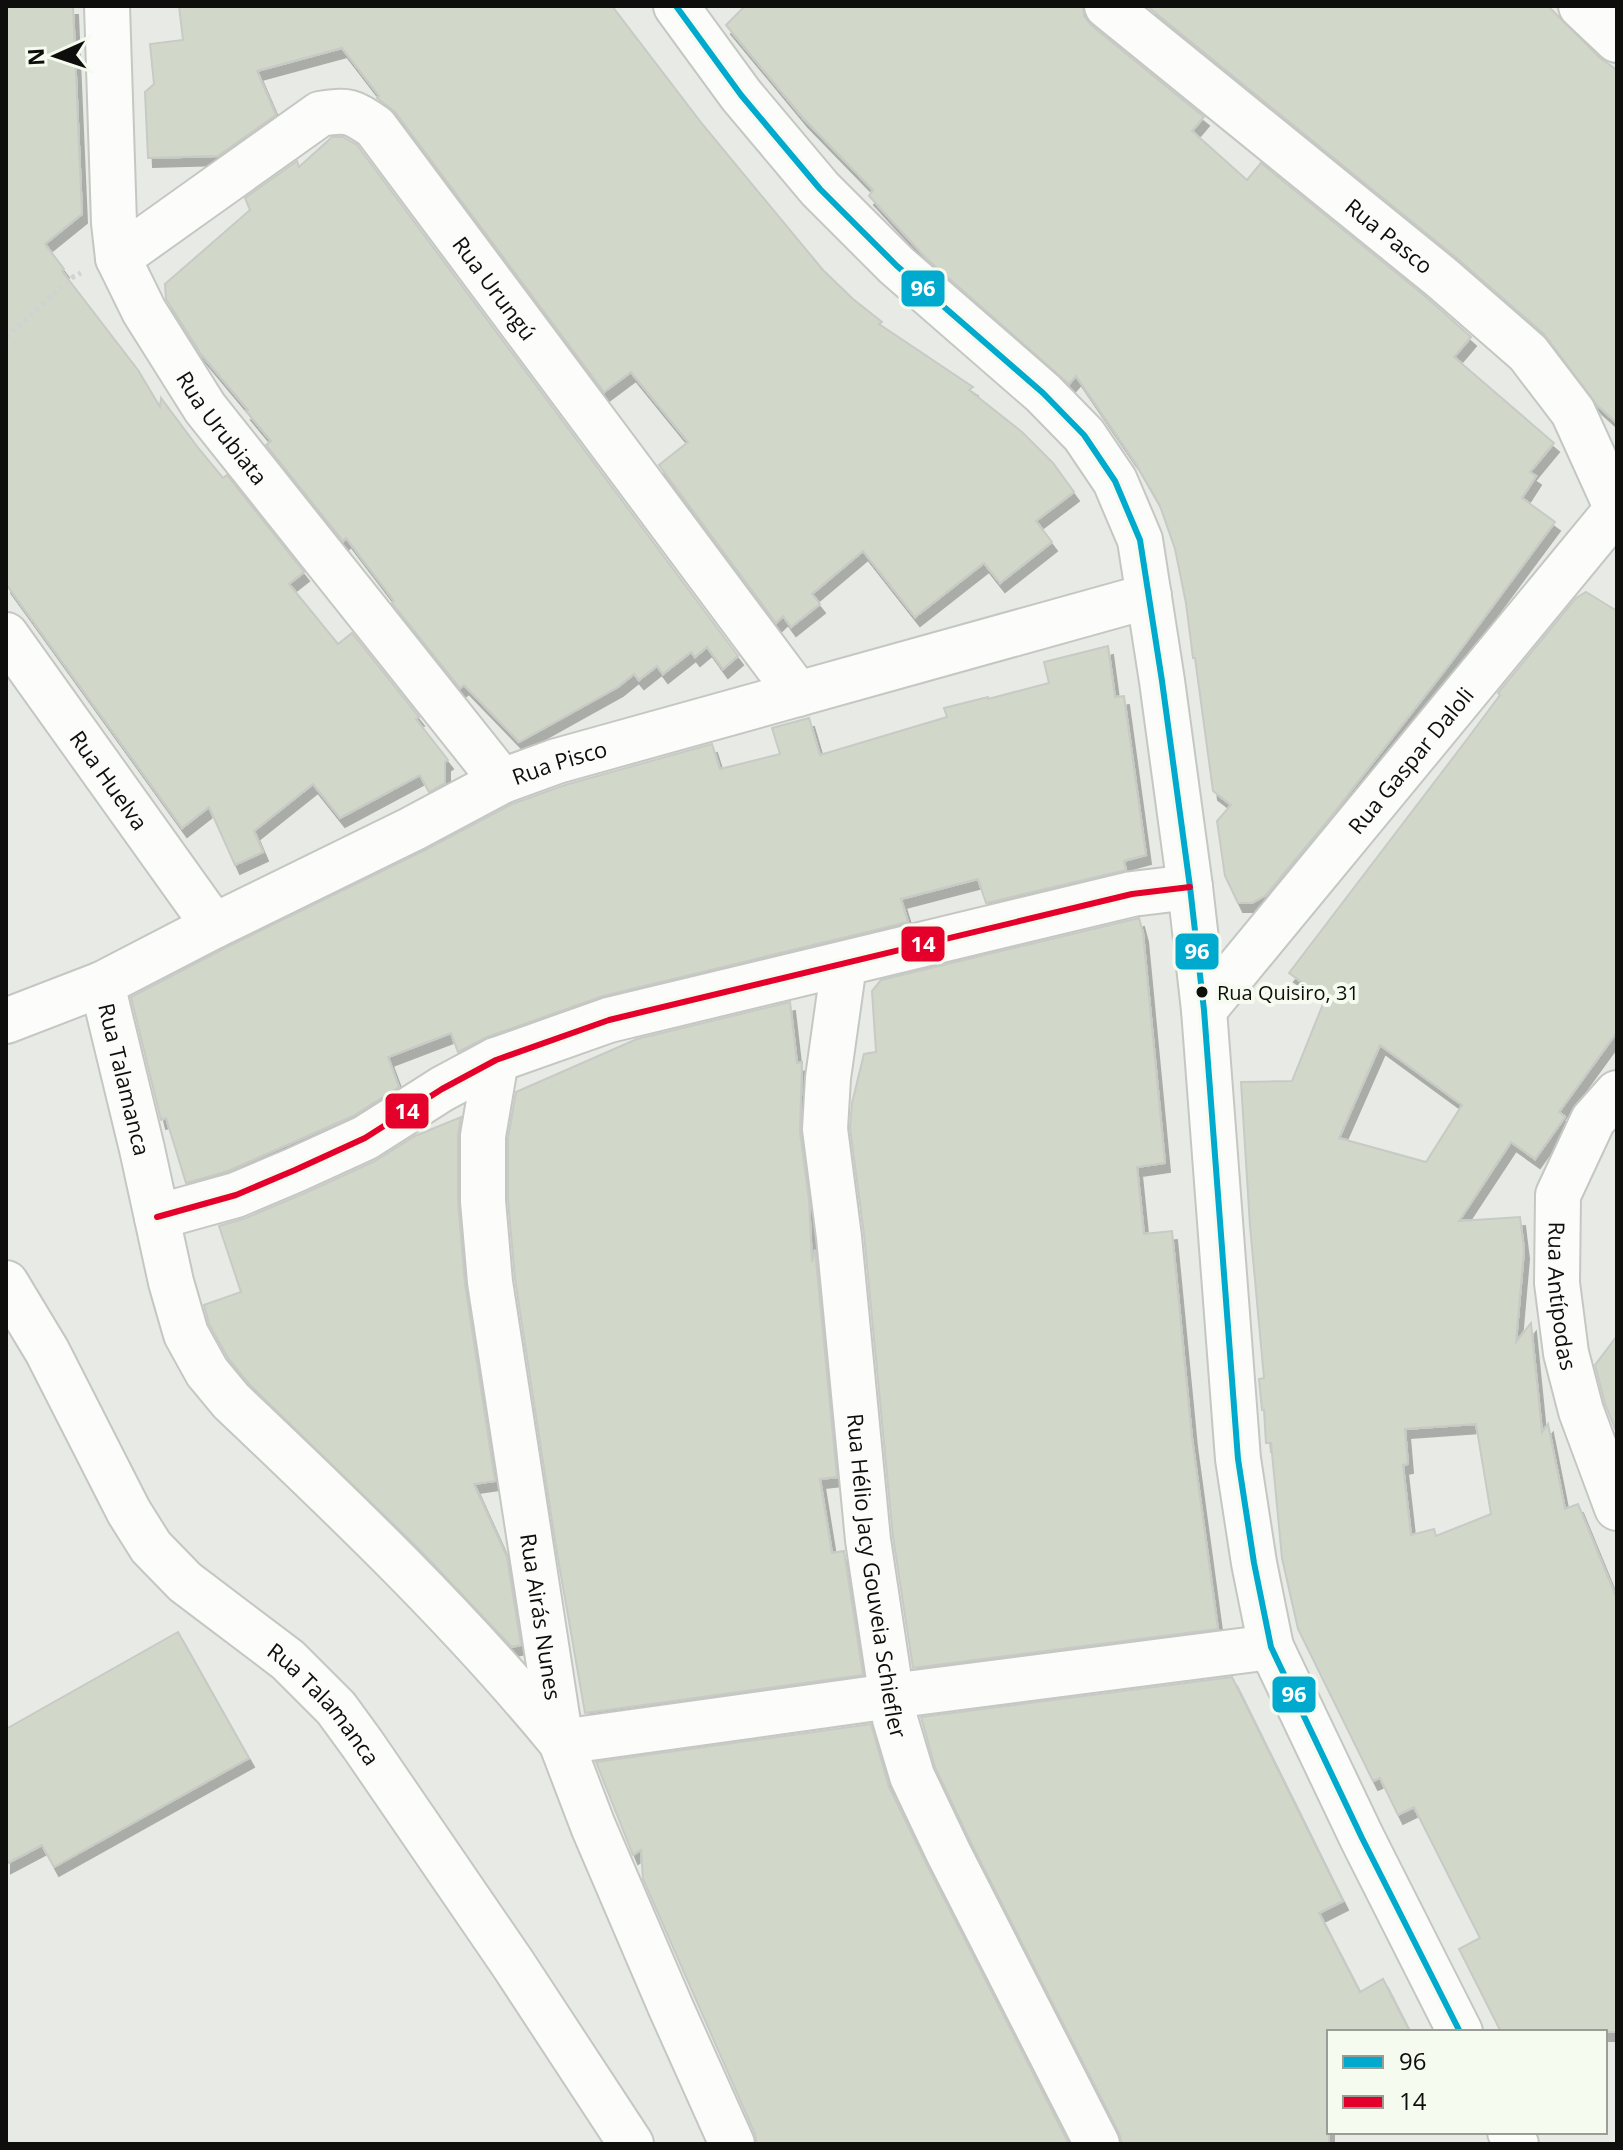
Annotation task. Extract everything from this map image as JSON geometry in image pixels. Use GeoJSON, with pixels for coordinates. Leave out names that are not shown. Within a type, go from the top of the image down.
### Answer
{"type":"FeatureCollection","features":[{"type":"Feature","properties":{"kind":"street","name":"Rua Urubiata"},"geometry":{"type":"LineString","coordinates":[[107,6],[114,223],[118,258],[144,311],[205,408],[502,781]]}},
{"type":"Feature","properties":{"kind":"street"},"geometry":{"type":"LineString","coordinates":[[676,6],[741,95],[820,189],[897,266],[1043,393],[1084,435],[1115,481],[1140,540],[1190,887],[1204,1010],[1238,1459],[1271,1647],[1362,1838],[1459,2030]]}},
{"type":"Feature","properties":{"kind":"street","name":"Rua Pasco"},"geometry":{"type":"LineString","coordinates":[[1107,6],[1442,278],[1528,353],[1573,412],[1617,509]]}},
{"type":"Feature","properties":{"kind":"street"},"geometry":{"type":"LineString","coordinates":[[1581,6],[1617,40]]}},
{"type":"Feature","properties":{"kind":"street","name":"Rua Urungú"},"geometry":{"type":"LineString","coordinates":[[118,258],[320,114],[338,111],[355,114],[375,127],[798,694]]}},
{"type":"Feature","properties":{"kind":"street","name":"Rua Gaspar Daloli"},"geometry":{"type":"LineString","coordinates":[[1204,1010],[1617,509]]}},
{"type":"Feature","properties":{"kind":"street","name":"Rua Pisco"},"geometry":{"type":"LineString","coordinates":[[6,1021],[102,984],[502,781],[557,761],[1149,596]]}},
{"type":"Feature","properties":{"kind":"street","name":"Rua Huelva"},"geometry":{"type":"LineString","coordinates":[[6,635],[214,926]]}},
{"type":"Feature","properties":{"kind":"street"},"geometry":{"type":"LineString","coordinates":[[157,1217],[236,1195],[309,1164],[365,1138],[442,1089],[496,1060],[609,1020],[1132,894],[1190,887]]}},
{"type":"Feature","properties":{"kind":"street","name":"Rua Hélio Jacy Gouveia Schiefler"},"geometry":{"type":"LineString","coordinates":[[844,964],[828,1078],[825,1129],[839,1237],[868,1540],[895,1719],[918,1789],[1097,2144]]}},
{"type":"Feature","properties":{"kind":"street","name":"Rua Talamanca"},"geometry":{"type":"LineString","coordinates":[[102,984],[171,1282],[186,1334],[207,1372],[231,1401],[427,1590],[509,1678],[561,1742]]}},
{"type":"Feature","properties":{"kind":"street","name":"Rua Airás Nunes"},"geometry":{"type":"LineString","coordinates":[[496,1060],[483,1136],[483,1201],[490,1282],[561,1742],[593,1826],[732,2144]]}},
{"type":"Feature","properties":{"kind":"street","name":"Rua Antípodas"},"geometry":{"type":"LineString","coordinates":[[1617,1093],[1593,1120],[1558,1195],[1557,1283],[1566,1353],[1581,1411],[1617,1508]]}},
{"type":"Feature","properties":{"kind":"street","name":"Rua Talamanca"},"geometry":{"type":"LineString","coordinates":[[6,1283],[47,1351],[129,1512],[151,1547],[185,1582],[288,1660],[336,1708],[513,1964],[631,2144]]}},
{"type":"Feature","properties":{"kind":"street"},"geometry":{"type":"LineString","coordinates":[[561,1742],[1271,1647]]}},
{"type":"Feature","properties":{"kind":"path"},"geometry":{"type":"LineString","coordinates":[[6,337],[73,277],[118,258]]}},
{"type":"Feature","properties":{"kind":"building"},"geometry":{"type":"Polygon","coordinates":[[[6,6],[73,6],[82,214],[45,244],[138,370],[160,407],[161,398],[199,449],[223,478],[227,475],[304,572],[289,584],[338,644],[352,633],[419,717],[416,719],[448,760],[445,762],[445,783],[429,792],[420,775],[340,818],[313,784],[254,831],[263,852],[235,865],[209,807],[182,828],[6,584],[6,6]]]}},
{"type":"Feature","properties":{"kind":"building"},"geometry":{"type":"Polygon","coordinates":[[[179,6],[612,6],[703,125],[823,270],[882,322],[879,324],[973,387],[969,390],[1022,432],[1053,463],[1074,492],[1036,521],[1052,542],[1000,583],[984,563],[915,617],[863,551],[812,594],[820,604],[791,627],[783,616],[776,623],[659,465],[688,442],[631,372],[604,392],[395,112],[377,98],[379,96],[342,48],[257,71],[276,115],[218,156],[148,158],[145,92],[154,84],[150,44],[183,40],[179,6]]]}},
{"type":"Feature","properties":{"kind":"building"},"geometry":{"type":"Polygon","coordinates":[[[745,6],[1083,6],[1084,16],[1091,25],[1204,117],[1192,131],[1247,180],[1261,163],[1471,337],[1454,357],[1554,443],[1530,472],[1536,476],[1522,498],[1555,522],[1452,661],[1266,895],[1252,903],[1238,903],[1225,876],[1217,821],[1231,805],[1213,791],[1195,658],[1175,549],[1160,506],[1136,464],[1076,376],[1069,384],[927,259],[869,196],[873,190],[803,118],[726,25],[745,6]]]}},
{"type":"Feature","properties":{"kind":"building"},"geometry":{"type":"Polygon","coordinates":[[[1147,6],[1548,6],[1600,58],[1617,70],[1617,423],[1597,405],[1544,334],[1458,259],[1147,6]]]}},
{"type":"Feature","properties":{"kind":"building"},"geometry":{"type":"Polygon","coordinates":[[[332,137],[343,137],[357,145],[738,656],[723,669],[707,647],[695,657],[691,652],[663,674],[657,666],[639,680],[634,674],[618,687],[519,742],[464,685],[460,688],[392,603],[394,601],[346,538],[343,541],[266,445],[271,441],[201,354],[166,299],[165,284],[250,210],[245,198],[297,161],[299,167],[332,137]]]}},
{"type":"Feature","properties":{"kind":"building"},"geometry":{"type":"Polygon","coordinates":[[[1586,592],[1617,611],[1617,1032],[1559,1112],[1565,1117],[1535,1159],[1511,1142],[1459,1221],[1520,1217],[1524,1250],[1516,1342],[1531,1323],[1542,1432],[1548,1424],[1565,1509],[1578,1504],[1617,1599],[1617,2032],[1500,2030],[1459,1949],[1480,1938],[1414,1807],[1398,1815],[1380,1778],[1373,1781],[1298,1629],[1282,1558],[1271,1443],[1266,1443],[1259,1379],[1264,1378],[1241,1082],[1292,1081],[1325,999],[1289,973],[1468,738],[1500,695],[1498,693],[1576,598],[1586,592]],[[1380,1045],[1339,1138],[1426,1162],[1462,1105],[1380,1045]],[[1476,1424],[1405,1429],[1408,1464],[1403,1465],[1411,1535],[1434,1529],[1436,1536],[1491,1514],[1476,1424]]]}},
{"type":"Feature","properties":{"kind":"building"},"geometry":{"type":"Polygon","coordinates":[[[1108,646],[1115,697],[1124,696],[1146,855],[1124,861],[1126,870],[986,903],[978,879],[901,899],[908,922],[603,996],[487,1037],[458,1052],[451,1033],[388,1057],[399,1087],[353,1116],[228,1171],[186,1183],[166,1118],[161,1120],[131,997],[512,804],[565,785],[712,744],[720,769],[780,754],[772,728],[809,718],[820,755],[947,717],[944,708],[1049,683],[1044,662],[1108,646]]]}},
{"type":"Feature","properties":{"kind":"building"},"geometry":{"type":"Polygon","coordinates":[[[1139,918],[1165,1163],[1137,1167],[1144,1234],[1172,1231],[1192,1438],[1218,1629],[913,1668],[893,1537],[864,1234],[850,1128],[852,1103],[864,1054],[876,1052],[872,991],[881,980],[1139,918]]]}},
{"type":"Feature","properties":{"kind":"building"},"geometry":{"type":"Polygon","coordinates":[[[790,1002],[797,1063],[802,1062],[800,1132],[837,1477],[820,1479],[832,1553],[844,1551],[863,1675],[585,1713],[515,1279],[508,1200],[508,1138],[516,1092],[637,1039],[790,1002]]]}},
{"type":"Feature","properties":{"kind":"building"},"geometry":{"type":"Polygon","coordinates":[[[461,1117],[458,1201],[465,1284],[495,1481],[474,1484],[507,1557],[521,1645],[512,1647],[419,1549],[249,1384],[228,1358],[209,1324],[204,1305],[241,1292],[219,1226],[305,1193],[375,1161],[415,1136],[461,1117]]]}},
{"type":"Feature","properties":{"kind":"building"},"geometry":{"type":"Polygon","coordinates":[[[1617,1336],[1617,1433],[1605,1404],[1595,1365],[1617,1336]]]}},
{"type":"Feature","properties":{"kind":"building"},"geometry":{"type":"Polygon","coordinates":[[[178,1632],[249,1758],[54,1867],[42,1845],[6,1864],[6,1729],[178,1632]]]}},
{"type":"Feature","properties":{"kind":"building"},"geometry":{"type":"Polygon","coordinates":[[[1232,1677],[1343,1901],[1319,1913],[1360,1992],[1383,1979],[1409,2030],[1327,2030],[1329,2144],[1122,2144],[935,1767],[921,1717],[1232,1677]]]}},
{"type":"Feature","properties":{"kind":"building"},"geometry":{"type":"Polygon","coordinates":[[[871,1724],[889,1787],[1069,2144],[757,2144],[643,1879],[641,1850],[633,1855],[596,1762],[871,1724]]]}},
{"type":"Feature","properties":{"kind":"transit line","name":"96"},"geometry":{"type":"LineString","coordinates":[[676,6],[741,95],[820,189],[897,266],[1043,393],[1084,435],[1115,481],[1140,540],[1162,681],[1204,1010],[1238,1459],[1271,1647],[1362,1838],[1459,2030]]}},
{"type":"Feature","properties":{"kind":"transit line","name":"14"},"geometry":{"type":"LineString","coordinates":[[157,1217],[236,1195],[295,1170],[365,1138],[442,1089],[496,1060],[609,1020],[1132,894],[1190,887]]}},
{"type":"Feature","properties":{"kind":"place","name":"Rua Quisiro, 31"},"geometry":{"type":"Point","coordinates":[1202,992]}}]}
